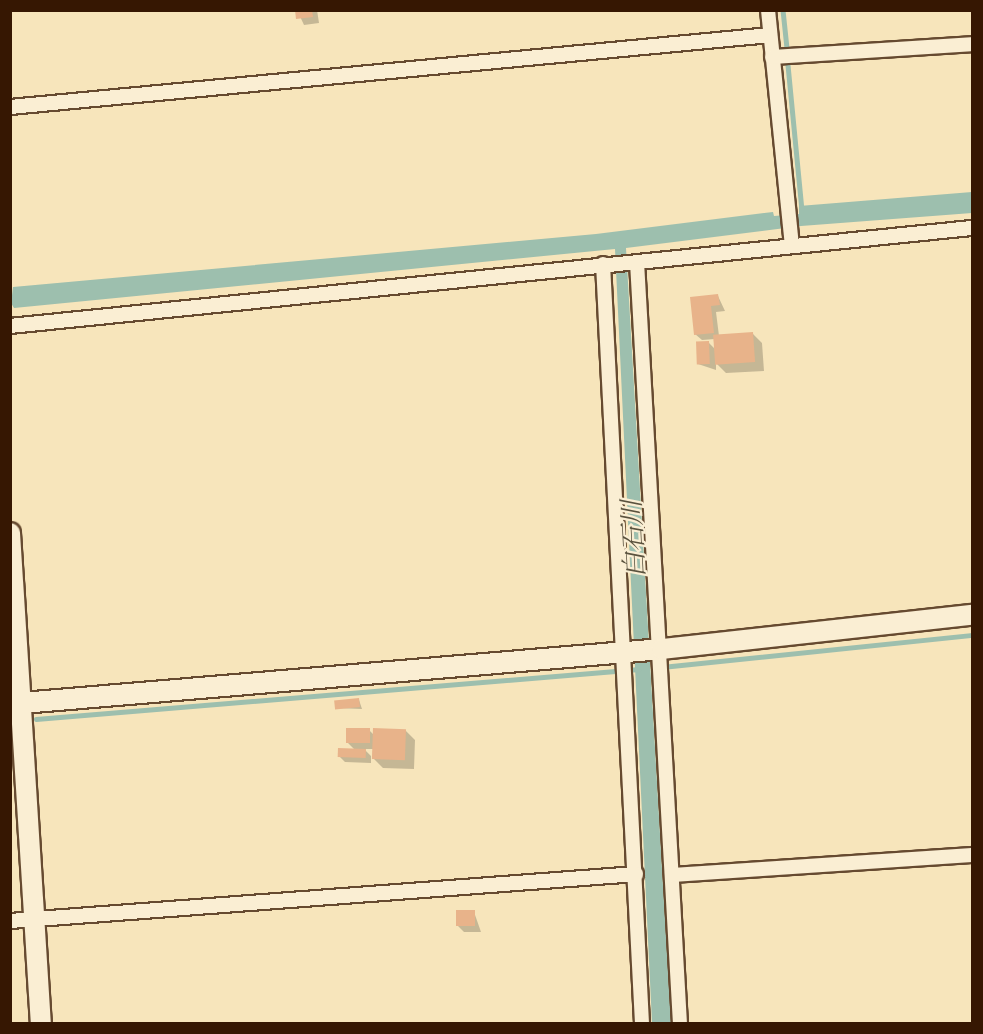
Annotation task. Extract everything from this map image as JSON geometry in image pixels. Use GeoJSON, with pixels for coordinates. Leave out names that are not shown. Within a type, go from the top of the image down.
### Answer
{"type":"FeatureCollection","features":[{"type":"Feature","properties":{"kind":"street"},"geometry":{"type":"LineString","coordinates":[[768,10],[792,246]]}},
{"type":"Feature","properties":{"kind":"street"},"geometry":{"type":"LineString","coordinates":[[10,107],[770,35]]}},
{"type":"Feature","properties":{"kind":"street"},"geometry":{"type":"LineString","coordinates":[[772,57],[972,44]]}},
{"type":"Feature","properties":{"kind":"street"},"geometry":{"type":"LineString","coordinates":[[10,326],[972,228]]}},
{"type":"Feature","properties":{"kind":"street"},"geometry":{"type":"LineString","coordinates":[[634,262],[661,658],[680,1023]]}},
{"type":"Feature","properties":{"kind":"street"},"geometry":{"type":"LineString","coordinates":[[608,264],[642,1023]]}},
{"type":"Feature","properties":{"kind":"street"},"geometry":{"type":"LineString","coordinates":[[10,533],[16,704],[41,1023]]}},
{"type":"Feature","properties":{"kind":"street"},"geometry":{"type":"LineString","coordinates":[[16,704],[661,658],[972,615]]}},
{"type":"Feature","properties":{"kind":"street"},"geometry":{"type":"LineString","coordinates":[[672,875],[972,855]]}},
{"type":"Feature","properties":{"kind":"street"},"geometry":{"type":"LineString","coordinates":[[10,921],[636,874]]}},
{"type":"Feature","properties":{"kind":"water","name":"白石川"},"geometry":{"type":"Polygon","coordinates":[[[972,192],[972,213],[801,226],[626,248],[671,1023],[652,1023],[615,249],[14,308],[11,303],[13,287],[596,234],[773,212],[774,216],[799,214],[799,206],[972,192]]]}},
{"type":"Feature","properties":{"kind":"building"},"geometry":{"type":"Polygon","coordinates":[[[295,10],[312,10],[313,17],[296,19],[295,10]]]}},
{"type":"Feature","properties":{"kind":"building"},"geometry":{"type":"Polygon","coordinates":[[[718,294],[720,305],[711,306],[714,333],[694,335],[690,297],[718,294]]]}},
{"type":"Feature","properties":{"kind":"building"},"geometry":{"type":"Polygon","coordinates":[[[753,332],[755,362],[715,365],[713,335],[753,332]]]}},
{"type":"Feature","properties":{"kind":"building"},"geometry":{"type":"Polygon","coordinates":[[[696,341],[709,341],[710,364],[697,364],[696,341]]]}},
{"type":"Feature","properties":{"kind":"building"},"geometry":{"type":"Polygon","coordinates":[[[359,698],[360,707],[335,710],[334,701],[359,698]]]}},
{"type":"Feature","properties":{"kind":"building"},"geometry":{"type":"Polygon","coordinates":[[[346,728],[370,728],[370,743],[346,743],[346,728]]]}},
{"type":"Feature","properties":{"kind":"building"},"geometry":{"type":"Polygon","coordinates":[[[373,728],[406,729],[405,760],[372,759],[373,728]]]}},
{"type":"Feature","properties":{"kind":"building"},"geometry":{"type":"Polygon","coordinates":[[[338,748],[366,749],[366,758],[338,757],[338,748]]]}},
{"type":"Feature","properties":{"kind":"building"},"geometry":{"type":"Polygon","coordinates":[[[456,910],[475,910],[475,926],[456,926],[456,910]]]}},
{"type":"Feature","properties":{"kind":"waterway"},"geometry":{"type":"LineString","coordinates":[[783,10],[787,48]]}},
{"type":"Feature","properties":{"kind":"waterway"},"geometry":{"type":"LineString","coordinates":[[788,65],[802,210]]}},
{"type":"Feature","properties":{"kind":"waterway"},"geometry":{"type":"LineString","coordinates":[[662,667],[972,635]]}},
{"type":"Feature","properties":{"kind":"waterway"},"geometry":{"type":"LineString","coordinates":[[36,719],[639,669]]}}]}
